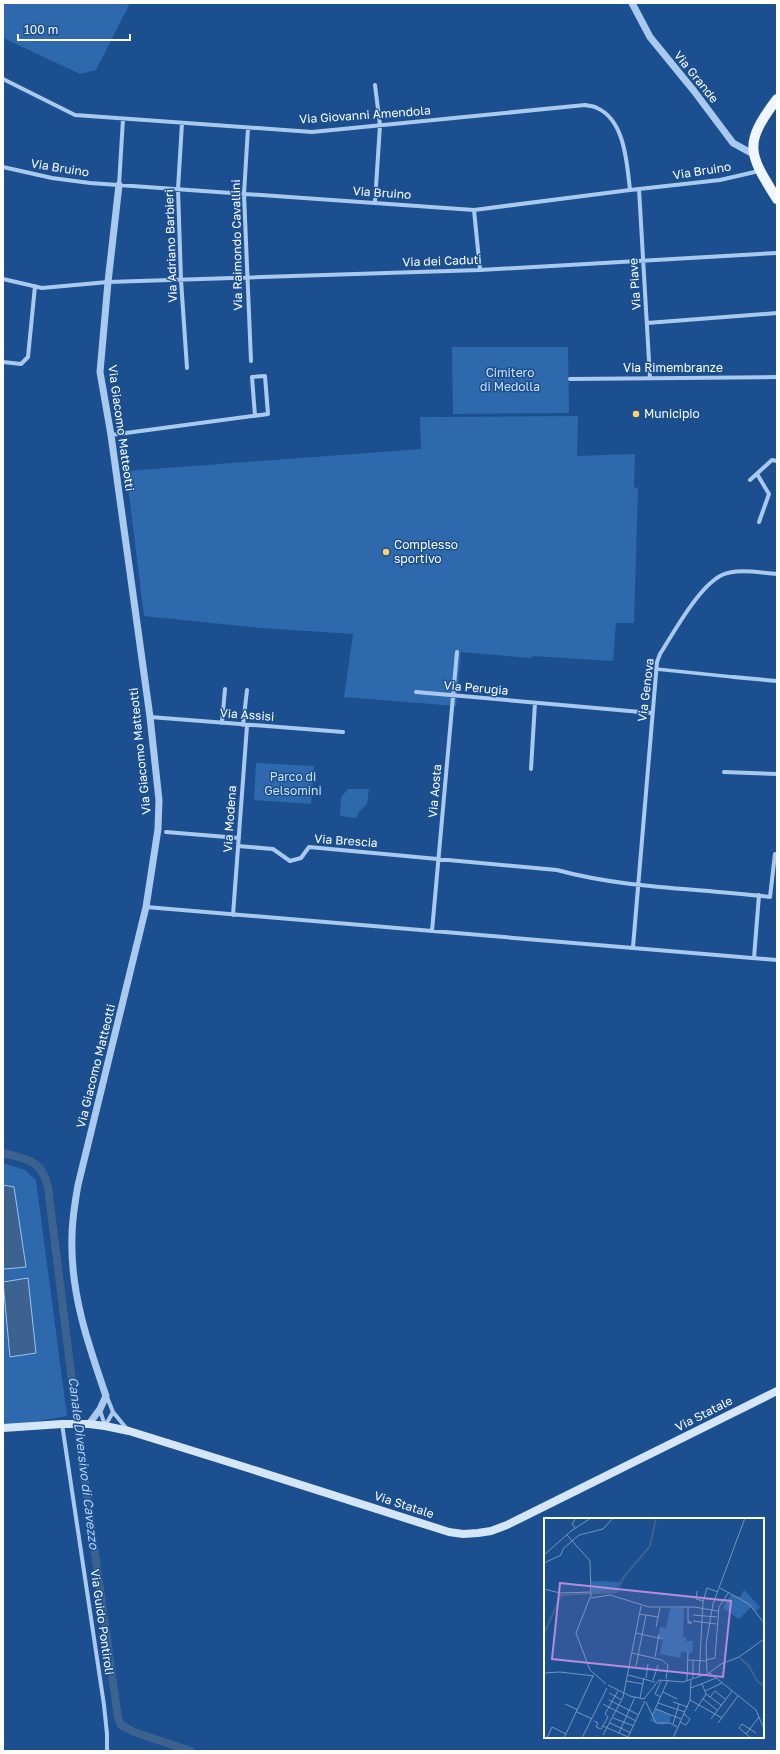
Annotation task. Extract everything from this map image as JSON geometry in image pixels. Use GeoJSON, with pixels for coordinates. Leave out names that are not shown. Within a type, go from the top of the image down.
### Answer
{"type":"FeatureCollection","features":[{"type":"Feature","properties":{"kind":"main road"},"geometry":{"type":"LineString","coordinates":[[777,99],[763,118],[755,134],[753,154],[759,171],[777,198]]}},
{"type":"Feature","properties":{"kind":"main road","name":"Via Statale"},"geometry":{"type":"LineString","coordinates":[[3,1428],[87,1424],[129,1431],[292,1481],[425,1525],[449,1532],[463,1534],[491,1531],[507,1525],[777,1391]]}},
{"type":"Feature","properties":{"kind":"street","name":"Via Grande"},"geometry":{"type":"LineString","coordinates":[[632,3],[650,37],[694,91],[733,143],[753,154]]}},
{"type":"Feature","properties":{"kind":"street","name":"Via Giovanni Amendola"},"geometry":{"type":"LineString","coordinates":[[3,79],[75,115],[312,132],[572,106],[585,105],[597,107],[607,114],[621,138],[625,151],[630,190]]}},
{"type":"Feature","properties":{"kind":"street"},"geometry":{"type":"LineString","coordinates":[[375,85],[380,125],[375,202]]}},
{"type":"Feature","properties":{"kind":"street","name":"Via Giacomo Matteotti"},"geometry":{"type":"LineString","coordinates":[[106,1396],[77,1301],[73,1276],[72,1237],[78,1185],[146,907],[157,835],[159,800],[150,717],[111,435],[100,372],[119,185],[123,119]]}},
{"type":"Feature","properties":{"kind":"street","name":"Via Adriano Barbieri"},"geometry":{"type":"LineString","coordinates":[[182,123],[178,188],[181,280],[187,368]]}},
{"type":"Feature","properties":{"kind":"street","name":"Via Raimondo Cavallini"},"geometry":{"type":"LineString","coordinates":[[248,128],[244,194],[251,362]]}},
{"type":"Feature","properties":{"kind":"street","name":"Via Bruino"},"geometry":{"type":"LineString","coordinates":[[3,167],[52,178],[119,185],[474,210],[720,180],[759,171]]}},
{"type":"Feature","properties":{"kind":"street","name":"Via Piave"},"geometry":{"type":"LineString","coordinates":[[639,189],[650,378]]}},
{"type":"Feature","properties":{"kind":"street"},"geometry":{"type":"LineString","coordinates":[[474,210],[480,270]]}},
{"type":"Feature","properties":{"kind":"street","name":"Via dei Caduti"},"geometry":{"type":"LineString","coordinates":[[3,279],[42,288],[108,282],[480,270],[777,253]]}},
{"type":"Feature","properties":{"kind":"street"},"geometry":{"type":"LineString","coordinates":[[3,362],[21,364],[28,357],[35,286]]}},
{"type":"Feature","properties":{"kind":"street"},"geometry":{"type":"LineString","coordinates":[[647,323],[777,313]]}},
{"type":"Feature","properties":{"kind":"street"},"geometry":{"type":"LineString","coordinates":[[111,435],[255,416],[268,414],[265,376],[252,377],[255,416]]}},
{"type":"Feature","properties":{"kind":"street","name":"Via Rimembranze"},"geometry":{"type":"LineString","coordinates":[[570,379],[777,377]]}},
{"type":"Feature","properties":{"kind":"street"},"geometry":{"type":"LineString","coordinates":[[750,480],[772,460],[777,461]]}},
{"type":"Feature","properties":{"kind":"street"},"geometry":{"type":"LineString","coordinates":[[757,474],[769,494],[759,522]]}},
{"type":"Feature","properties":{"kind":"street","name":"Via Genova"},"geometry":{"type":"LineString","coordinates":[[633,947],[656,669],[660,654],[696,598],[723,575],[741,572],[777,574]]}},
{"type":"Feature","properties":{"kind":"street","name":"Via Aosta"},"geometry":{"type":"LineString","coordinates":[[432,931],[457,652]]}},
{"type":"Feature","properties":{"kind":"street"},"geometry":{"type":"LineString","coordinates":[[656,669],[777,681]]}},
{"type":"Feature","properties":{"kind":"street"},"geometry":{"type":"LineString","coordinates":[[222,724],[225,689]]}},
{"type":"Feature","properties":{"kind":"street","name":"Via Modena"},"geometry":{"type":"LineString","coordinates":[[233,915],[239,838],[247,690]]}},
{"type":"Feature","properties":{"kind":"street","name":"Via Perugia"},"geometry":{"type":"LineString","coordinates":[[416,692],[652,713]]}},
{"type":"Feature","properties":{"kind":"street"},"geometry":{"type":"LineString","coordinates":[[531,769],[535,703]]}},
{"type":"Feature","properties":{"kind":"street","name":"Via Assisi"},"geometry":{"type":"LineString","coordinates":[[150,717],[222,724],[343,732]]}},
{"type":"Feature","properties":{"kind":"street"},"geometry":{"type":"LineString","coordinates":[[724,772],[777,774]]}},
{"type":"Feature","properties":{"kind":"street"},"geometry":{"type":"LineString","coordinates":[[166,832],[239,838]]}},
{"type":"Feature","properties":{"kind":"street","name":"Via Brescia"},"geometry":{"type":"LineString","coordinates":[[238,846],[273,849],[290,861],[300,858],[309,847],[438,858]]}},
{"type":"Feature","properties":{"kind":"street"},"geometry":{"type":"LineString","coordinates":[[438,858],[557,870],[577,875],[638,884],[770,897],[776,854]]}},
{"type":"Feature","properties":{"kind":"street"},"geometry":{"type":"LineString","coordinates":[[754,958],[759,896]]}},
{"type":"Feature","properties":{"kind":"street"},"geometry":{"type":"LineString","coordinates":[[146,907],[777,960]]}},
{"type":"Feature","properties":{"kind":"street"},"geometry":{"type":"LineString","coordinates":[[87,1424],[100,1409],[106,1396]]}},
{"type":"Feature","properties":{"kind":"street"},"geometry":{"type":"LineString","coordinates":[[106,1396],[112,1412],[129,1431]]}},
{"type":"Feature","properties":{"kind":"street"},"geometry":{"type":"LineString","coordinates":[[100,1409],[105,1426]]}},
{"type":"Feature","properties":{"kind":"street"},"geometry":{"type":"LineString","coordinates":[[105,1426],[112,1412]]}},
{"type":"Feature","properties":{"kind":"street","name":"Via Guido Pontiroli"},"geometry":{"type":"LineString","coordinates":[[66,1424],[104,1705],[107,1751]]}},
{"type":"Feature","properties":{"kind":"green space"},"geometry":{"type":"Polygon","coordinates":[[[3,3],[130,3],[96,70],[80,74],[3,38],[3,3]]]}},
{"type":"Feature","properties":{"kind":"green space","name":"Cimitero di Medolla"},"geometry":{"type":"Polygon","coordinates":[[[452,347],[568,347],[569,413],[453,414],[452,347]]]}},
{"type":"Feature","properties":{"kind":"green space","name":"Complesso sportivo"},"geometry":{"type":"Polygon","coordinates":[[[578,416],[577,456],[635,454],[634,487],[638,488],[634,623],[616,623],[613,661],[532,656],[531,658],[461,652],[456,706],[344,697],[353,634],[262,628],[144,616],[126,471],[421,449],[420,417],[578,416]]]}},
{"type":"Feature","properties":{"kind":"green space","name":"Parco di Gelsomini"},"geometry":{"type":"Polygon","coordinates":[[[256,763],[314,766],[311,804],[254,800],[256,763]]]}},
{"type":"Feature","properties":{"kind":"green space"},"geometry":{"type":"Polygon","coordinates":[[[348,789],[369,789],[367,804],[356,818],[340,816],[341,797],[348,789]]]}},
{"type":"Feature","properties":{"kind":"green space"},"geometry":{"type":"Polygon","coordinates":[[[3,1163],[25,1170],[36,1180],[67,1416],[3,1427],[3,1163]]]}},
{"type":"Feature","properties":{"kind":"shaded area"},"geometry":{"type":"Polygon","coordinates":[[[3,1185],[14,1187],[26,1267],[3,1268],[3,1185]]]}},
{"type":"Feature","properties":{"kind":"shaded area"},"geometry":{"type":"Polygon","coordinates":[[[28,1278],[36,1353],[10,1357],[3,1282],[28,1278]]]}},
{"type":"Feature","properties":{"kind":"waterway","name":"Canale Diversivo di Cavezzo"},"geometry":{"type":"LineString","coordinates":[[3,1153],[32,1162],[42,1171],[48,1187],[80,1446],[118,1718],[121,1725],[134,1732],[191,1751]]}},
{"type":"Feature","properties":{"kind":"place","name":"Municipio"},"geometry":{"type":"Point","coordinates":[636,414]}},
{"type":"Feature","properties":{"kind":"place","name":"Complesso sportivo"},"geometry":{"type":"Point","coordinates":[386,552]}}]}
